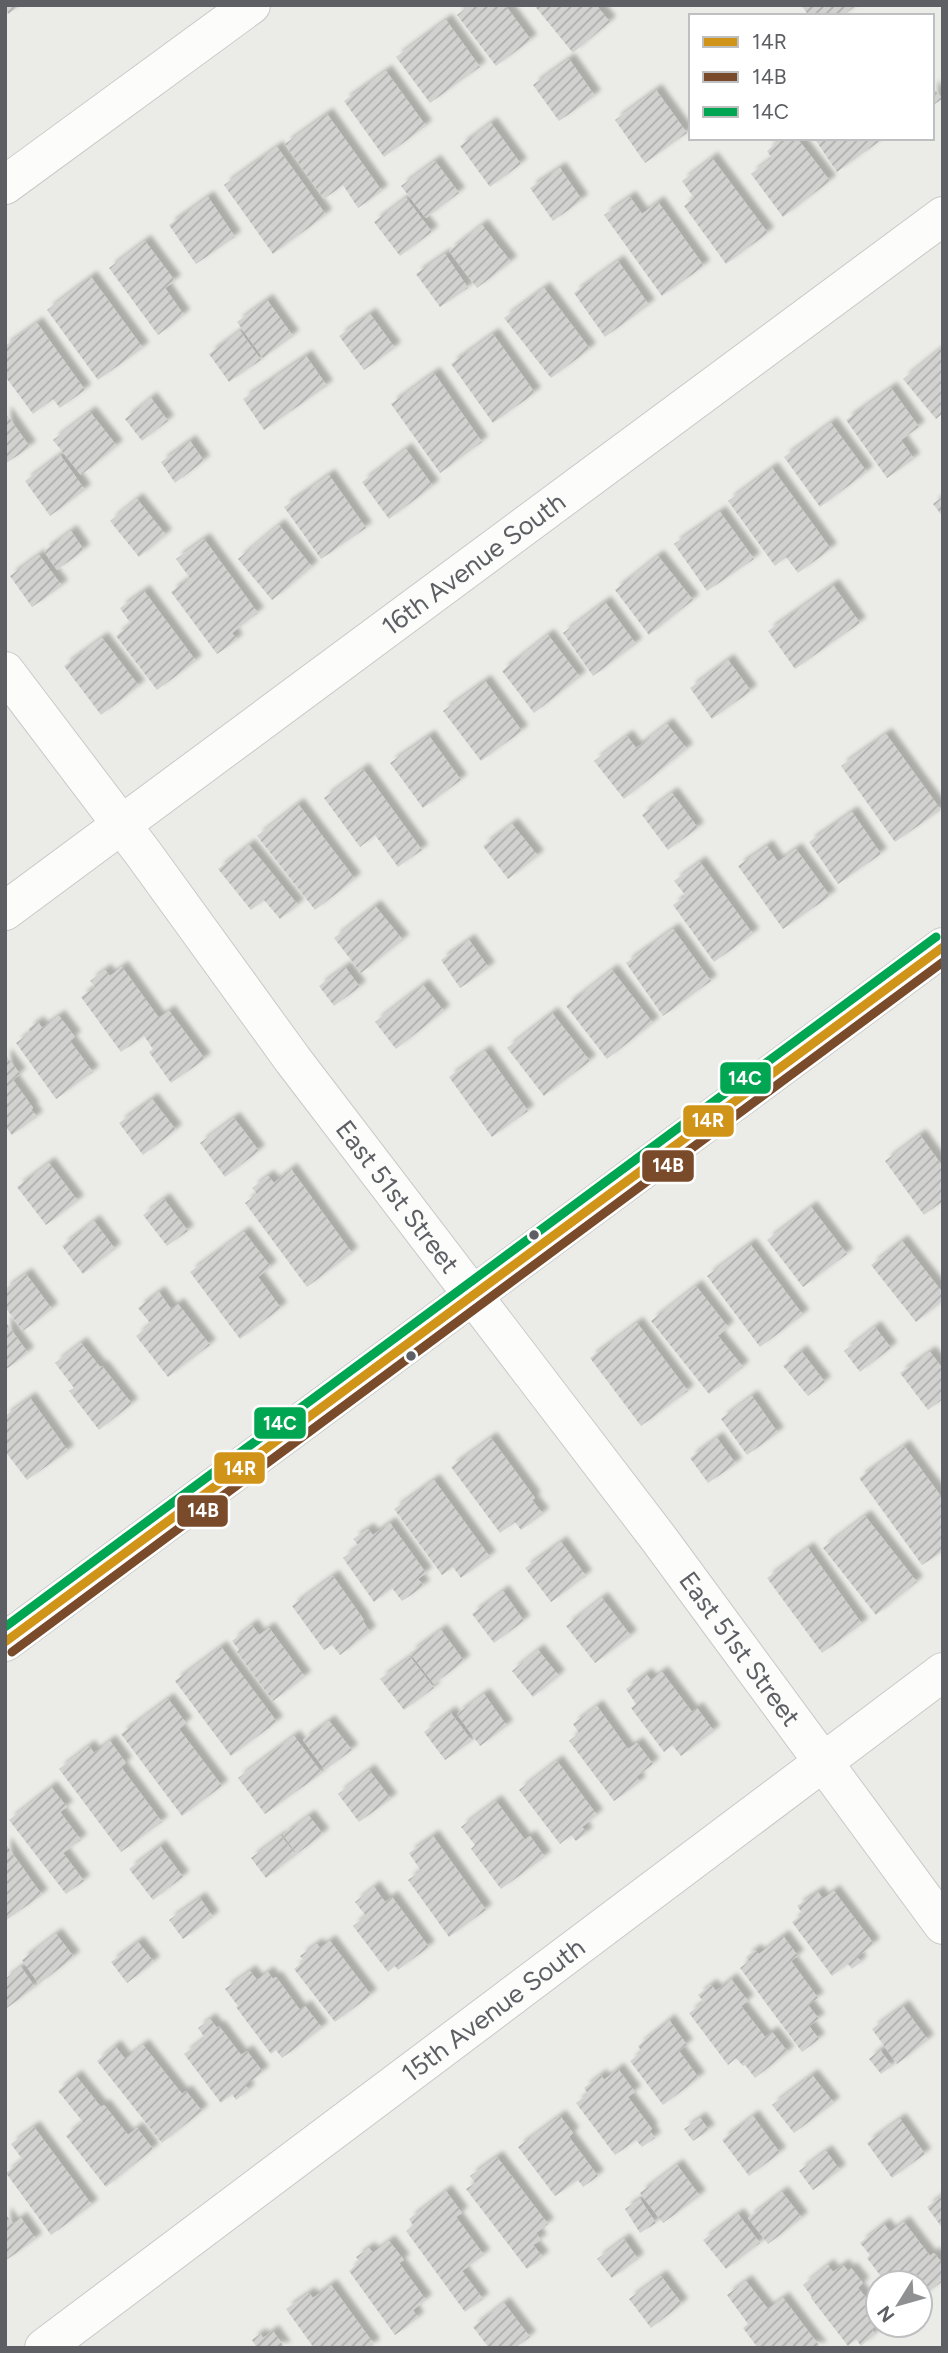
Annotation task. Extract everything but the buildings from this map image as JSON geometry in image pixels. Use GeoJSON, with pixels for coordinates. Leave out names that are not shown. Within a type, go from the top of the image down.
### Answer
{"type":"FeatureCollection","features":[{"type":"Feature","properties":{"kind":"street"},"geometry":{"type":"LineString","coordinates":[[5,185],[251,5]]}},
{"type":"Feature","properties":{"kind":"street","name":"16th Avenue South"},"geometry":{"type":"LineString","coordinates":[[5,911],[943,216]]}},
{"type":"Feature","properties":{"kind":"street","name":"East 51st Street"},"geometry":{"type":"LineString","coordinates":[[5,671],[122,825],[293,1060],[659,1539],[943,1925]]}},
{"type":"Feature","properties":{"kind":"street"},"geometry":{"type":"LineString","coordinates":[[5,1642],[943,947]]}},
{"type":"Feature","properties":{"kind":"street","name":"15th Avenue South"},"geometry":{"type":"LineString","coordinates":[[44,2348],[943,1672]]}},
{"type":"Feature","properties":{"kind":"transit line","name":"14C"},"geometry":{"type":"LineString","coordinates":[[5,1627],[936,937]]}},
{"type":"Feature","properties":{"kind":"transit line","name":"14R"},"geometry":{"type":"LineString","coordinates":[[5,1642],[943,947]]}},
{"type":"Feature","properties":{"kind":"transit line","name":"14B"},"geometry":{"type":"LineString","coordinates":[[12,1652],[943,962]]}}]}
